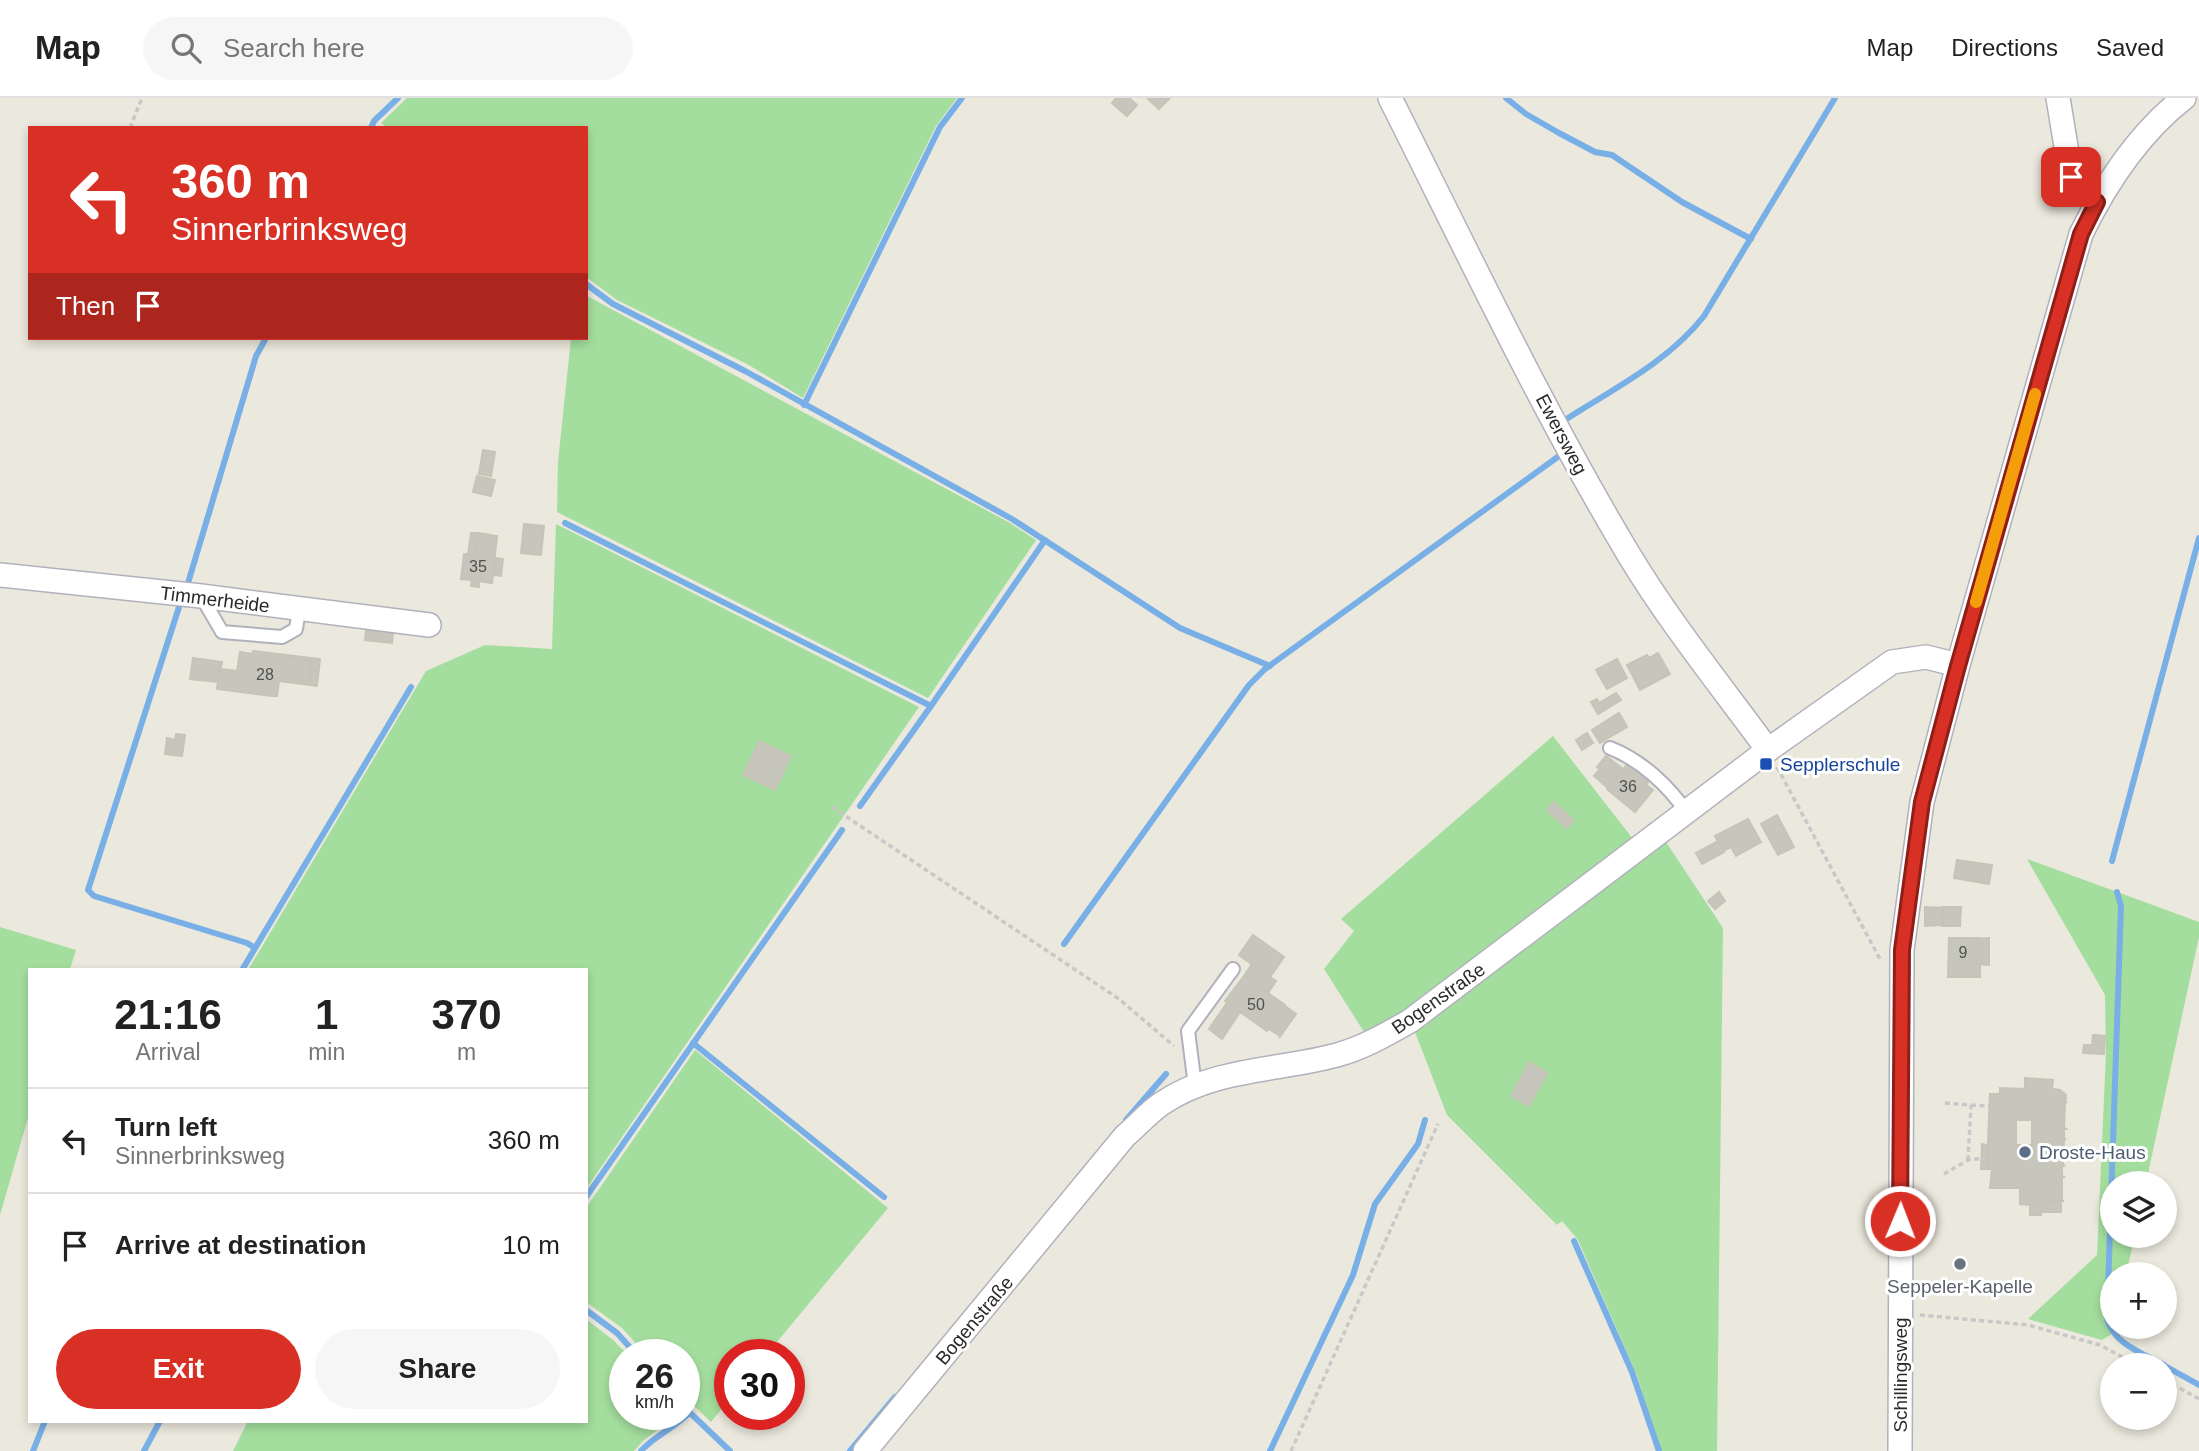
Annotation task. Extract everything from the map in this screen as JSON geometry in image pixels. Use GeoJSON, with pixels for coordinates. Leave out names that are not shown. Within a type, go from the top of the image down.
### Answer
{"type":"FeatureCollection","features":[{"type":"Feature","properties":{"kind":"street","name":"Ewersweg"},"geometry":{"type":"LineString","coordinates":[[1390,98],[1557,426],[1629,555],[1658,600],[1768,750]]}},
{"type":"Feature","properties":{"kind":"street"},"geometry":{"type":"LineString","coordinates":[[2058,98],[2071,177],[2081,193],[2097,202]]}},
{"type":"Feature","properties":{"kind":"street","name":"Schillingsweg"},"geometry":{"type":"LineString","coordinates":[[1900,1451],[1902,950],[1922,802],[2081,234],[2097,202],[2134,147],[2168,110],[2184,98]]}},
{"type":"Feature","properties":{"kind":"street","name":"Timmerheide"},"geometry":{"type":"LineString","coordinates":[[0,575],[201,596],[429,625]]}},
{"type":"Feature","properties":{"kind":"street","name":"Bogenstraße"},"geometry":{"type":"LineString","coordinates":[[866,1451],[1125,1136],[1161,1104],[1221,1076],[1338,1055],[1373,1042],[1401,1026],[1687,814],[1768,750],[1892,662],[1926,657],[1958,666]]}},
{"type":"Feature","properties":{"kind":"lane"},"geometry":{"type":"LineString","coordinates":[[201,596],[222,632],[282,638],[296,629],[299,609]]}},
{"type":"Feature","properties":{"kind":"lane"},"geometry":{"type":"LineString","coordinates":[[1611,748],[1628,755],[1675,794],[1687,814]]}},
{"type":"Feature","properties":{"kind":"lane"},"geometry":{"type":"LineString","coordinates":[[1195,1086],[1188,1031],[1233,969]]}},
{"type":"Feature","properties":{"kind":"path"},"geometry":{"type":"LineString","coordinates":[[131,126],[142,98]]}},
{"type":"Feature","properties":{"kind":"path"},"geometry":{"type":"LineString","coordinates":[[1768,750],[1891,980],[1902,985]]}},
{"type":"Feature","properties":{"kind":"path"},"geometry":{"type":"LineString","coordinates":[[832,807],[1119,999],[1192,1063]]}},
{"type":"Feature","properties":{"kind":"path"},"geometry":{"type":"LineString","coordinates":[[1945,1103],[1989,1106]]}},
{"type":"Feature","properties":{"kind":"path"},"geometry":{"type":"LineString","coordinates":[[1968,1160],[1971,1104]]}},
{"type":"Feature","properties":{"kind":"path"},"geometry":{"type":"LineString","coordinates":[[1291,1451],[1438,1124]]}},
{"type":"Feature","properties":{"kind":"path"},"geometry":{"type":"LineString","coordinates":[[1944,1174],[1968,1160],[1987,1158]]}},
{"type":"Feature","properties":{"kind":"path"},"geometry":{"type":"LineString","coordinates":[[1900,1313],[2028,1325],[2101,1345],[2115,1353]]}},
{"type":"Feature","properties":{"kind":"path"},"geometry":{"type":"LineString","coordinates":[[2177,1387],[2199,1399]]}},
{"type":"Feature","properties":{"kind":"green space"},"geometry":{"type":"Polygon","coordinates":[[[407,98],[957,98],[936,126],[803,398],[747,364],[617,300],[588,278],[588,126],[385,126],[381,123],[407,98]]]}},
{"type":"Feature","properties":{"kind":"green space"},"geometry":{"type":"Polygon","coordinates":[[[588,297],[1010,523],[1036,540],[928,698],[557,512],[558,462],[571,340],[588,340],[588,297]]]}},
{"type":"Feature","properties":{"kind":"green space"},"geometry":{"type":"Polygon","coordinates":[[[556,524],[919,707],[588,1186],[588,968],[249,968],[426,671],[485,645],[552,649],[556,524]]]}},
{"type":"Feature","properties":{"kind":"green space"},"geometry":{"type":"Polygon","coordinates":[[[1553,736],[1633,839],[1402,1014],[1366,1035],[1324,969],[1354,931],[1341,919],[1553,736]]]}},
{"type":"Feature","properties":{"kind":"green space"},"geometry":{"type":"Polygon","coordinates":[[[1666,842],[1723,928],[1717,1451],[1661,1451],[1637,1376],[1578,1240],[1562,1221],[1557,1225],[1447,1115],[1415,1032],[1666,842]]]}},
{"type":"Feature","properties":{"kind":"green space"},"geometry":{"type":"Polygon","coordinates":[[[2027,859],[2199,922],[2199,937],[2149,1171],[2101,1171],[2106,1053],[2105,995],[2027,859]]]}},
{"type":"Feature","properties":{"kind":"green space"},"geometry":{"type":"Polygon","coordinates":[[[0,927],[76,950],[70,968],[28,968],[28,1118],[0,1215],[0,927]]]}},
{"type":"Feature","properties":{"kind":"green space"},"geometry":{"type":"Polygon","coordinates":[[[695,1050],[888,1208],[779,1339],[714,1339],[714,1418],[711,1422],[700,1411],[700,1339],[632,1339],[622,1328],[588,1303],[588,1205],[695,1050]]]}},
{"type":"Feature","properties":{"kind":"green space"},"geometry":{"type":"Polygon","coordinates":[[[2100,1188],[2100,1248],[2132,1248],[2129,1262],[2100,1262],[2100,1339],[2104,1339],[2102,1340],[2028,1319],[2097,1255],[2100,1188]]]}},
{"type":"Feature","properties":{"kind":"green space"},"geometry":{"type":"Polygon","coordinates":[[[588,1321],[612,1339],[609,1339],[609,1430],[657,1430],[634,1451],[233,1451],[247,1423],[588,1423],[588,1321]]]}},
{"type":"Feature","properties":{"kind":"building"},"geometry":{"type":"Polygon","coordinates":[[[1116,98],[1129,98],[1137,105],[1127,116],[1112,103],[1116,98]]]}},
{"type":"Feature","properties":{"kind":"building"},"geometry":{"type":"Polygon","coordinates":[[[1147,98],[1170,98],[1159,109],[1147,98]]]}},
{"type":"Feature","properties":{"kind":"building"},"geometry":{"type":"Polygon","coordinates":[[[483,450],[495,452],[491,476],[479,474],[483,450]]]}},
{"type":"Feature","properties":{"kind":"building"},"geometry":{"type":"Polygon","coordinates":[[[477,476],[495,480],[491,496],[473,492],[477,476]]]}},
{"type":"Feature","properties":{"kind":"building"},"geometry":{"type":"Polygon","coordinates":[[[524,524],[544,526],[541,555],[521,553],[524,524]]]}},
{"type":"Feature","properties":{"kind":"building"},"geometry":{"type":"Polygon","coordinates":[[[471,533],[478,533],[475,555],[468,555],[471,533]]]}},
{"type":"Feature","properties":{"kind":"building"},"geometry":{"type":"Polygon","coordinates":[[[478,533],[497,536],[492,583],[479,581],[479,587],[471,586],[472,580],[461,579],[464,554],[475,555],[478,533]]]}},
{"type":"Feature","properties":{"kind":"building"},"geometry":{"type":"Polygon","coordinates":[[[495,558],[503,559],[501,576],[493,575],[495,558]]]}},
{"type":"Feature","properties":{"kind":"building"},"geometry":{"type":"Polygon","coordinates":[[[366,630],[393,633],[392,643],[365,640],[366,630]]]}},
{"type":"Feature","properties":{"kind":"building"},"geometry":{"type":"Polygon","coordinates":[[[253,651],[270,653],[269,656],[312,661],[310,682],[273,678],[271,696],[217,689],[220,663],[221,669],[237,671],[240,652],[253,654],[253,651]]]}},
{"type":"Feature","properties":{"kind":"building"},"geometry":{"type":"Polygon","coordinates":[[[270,653],[320,659],[317,686],[279,681],[277,696],[271,696],[273,678],[310,682],[312,661],[269,656],[270,653]]]}},
{"type":"Feature","properties":{"kind":"building"},"geometry":{"type":"Polygon","coordinates":[[[1658,653],[1670,674],[1640,690],[1627,665],[1647,655],[1649,658],[1658,653]]]}},
{"type":"Feature","properties":{"kind":"building"},"geometry":{"type":"Polygon","coordinates":[[[193,658],[222,662],[218,682],[190,679],[193,658]]]}},
{"type":"Feature","properties":{"kind":"building"},"geometry":{"type":"Polygon","coordinates":[[[1617,659],[1627,678],[1607,689],[1596,670],[1617,659]]]}},
{"type":"Feature","properties":{"kind":"building"},"geometry":{"type":"Polygon","coordinates":[[[1616,693],[1621,700],[1598,714],[1591,702],[1597,699],[1599,703],[1616,693]]]}},
{"type":"Feature","properties":{"kind":"building"},"geometry":{"type":"Polygon","coordinates":[[[1619,713],[1627,727],[1600,743],[1592,730],[1619,713]]]}},
{"type":"Feature","properties":{"kind":"building"},"geometry":{"type":"Polygon","coordinates":[[[1587,733],[1593,743],[1582,750],[1576,740],[1587,733]]]}},
{"type":"Feature","properties":{"kind":"building"},"geometry":{"type":"Polygon","coordinates":[[[176,734],[185,735],[182,756],[173,755],[176,734]]]}},
{"type":"Feature","properties":{"kind":"building"},"geometry":{"type":"Polygon","coordinates":[[[167,738],[175,740],[173,755],[165,754],[167,738]]]}},
{"type":"Feature","properties":{"kind":"building"},"geometry":{"type":"Polygon","coordinates":[[[759,741],[791,756],[775,790],[743,775],[759,741]]]}},
{"type":"Feature","properties":{"kind":"building"},"geometry":{"type":"Polygon","coordinates":[[[1606,756],[1623,769],[1614,781],[1597,767],[1606,756]]]}},
{"type":"Feature","properties":{"kind":"building"},"geometry":{"type":"Polygon","coordinates":[[[1628,763],[1649,781],[1646,785],[1653,790],[1635,812],[1607,789],[1628,763]]]}},
{"type":"Feature","properties":{"kind":"building"},"geometry":{"type":"Polygon","coordinates":[[[1600,769],[1614,781],[1608,788],[1594,776],[1600,769]]]}},
{"type":"Feature","properties":{"kind":"building"},"geometry":{"type":"Polygon","coordinates":[[[1554,802],[1574,821],[1566,828],[1547,810],[1554,802]]]}},
{"type":"Feature","properties":{"kind":"building"},"geometry":{"type":"Polygon","coordinates":[[[1777,815],[1794,847],[1778,855],[1761,824],[1777,815]]]}},
{"type":"Feature","properties":{"kind":"building"},"geometry":{"type":"Polygon","coordinates":[[[1748,819],[1761,842],[1736,856],[1731,847],[1723,851],[1715,836],[1748,819]]]}},
{"type":"Feature","properties":{"kind":"building"},"geometry":{"type":"Polygon","coordinates":[[[1718,841],[1724,852],[1702,864],[1696,853],[1718,841]]]}},
{"type":"Feature","properties":{"kind":"building"},"geometry":{"type":"Polygon","coordinates":[[[1957,860],[1992,865],[1989,884],[1954,878],[1957,860]]]}},
{"type":"Feature","properties":{"kind":"building"},"geometry":{"type":"Polygon","coordinates":[[[1719,892],[1725,901],[1715,909],[1708,901],[1719,892]]]}},
{"type":"Feature","properties":{"kind":"building"},"geometry":{"type":"Polygon","coordinates":[[[1925,907],[1943,908],[1943,925],[1925,926],[1925,907]]]}},
{"type":"Feature","properties":{"kind":"building"},"geometry":{"type":"Polygon","coordinates":[[[1942,907],[1961,907],[1960,926],[1942,926],[1942,907]]]}},
{"type":"Feature","properties":{"kind":"building"},"geometry":{"type":"Polygon","coordinates":[[[1253,935],[1284,957],[1270,977],[1239,955],[1253,935]]]}},
{"type":"Feature","properties":{"kind":"building"},"geometry":{"type":"Polygon","coordinates":[[[1949,938],[1980,938],[1976,939],[1976,964],[1980,964],[1980,977],[1948,977],[1949,938]]]}},
{"type":"Feature","properties":{"kind":"building"},"geometry":{"type":"Polygon","coordinates":[[[1989,938],[1989,965],[1976,964],[1976,939],[1989,938]]]}},
{"type":"Feature","properties":{"kind":"building"},"geometry":{"type":"Polygon","coordinates":[[[1252,964],[1267,975],[1260,987],[1244,976],[1252,964]]]}},
{"type":"Feature","properties":{"kind":"building"},"geometry":{"type":"Polygon","coordinates":[[[1267,975],[1276,981],[1268,993],[1260,987],[1267,975]]]}},
{"type":"Feature","properties":{"kind":"building"},"geometry":{"type":"Polygon","coordinates":[[[1244,976],[1285,1005],[1267,1031],[1225,1001],[1244,976]]]}},
{"type":"Feature","properties":{"kind":"building"},"geometry":{"type":"Polygon","coordinates":[[[1227,1003],[1240,1012],[1222,1039],[1209,1029],[1227,1003]]]}},
{"type":"Feature","properties":{"kind":"building"},"geometry":{"type":"Polygon","coordinates":[[[1285,1006],[1296,1014],[1279,1038],[1280,1036],[1268,1030],[1285,1006]]]}},
{"type":"Feature","properties":{"kind":"building"},"geometry":{"type":"Polygon","coordinates":[[[2093,1035],[2105,1036],[2104,1054],[2083,1053],[2084,1045],[2092,1045],[2093,1035]]]}},
{"type":"Feature","properties":{"kind":"building"},"geometry":{"type":"Polygon","coordinates":[[[1529,1062],[1547,1073],[1529,1106],[1511,1096],[1529,1062]]]}},
{"type":"Feature","properties":{"kind":"building","name":"Droste-Haus"},"geometry":{"type":"Polygon","coordinates":[[[2025,1078],[2053,1080],[2052,1089],[2060,1090],[2066,1095],[2067,1102],[2062,1201],[2042,1201],[2041,1215],[2030,1215],[2030,1205],[2020,1204],[2020,1188],[1990,1188],[1992,1169],[1987,1169],[1990,1094],[2000,1094],[2000,1088],[2025,1089],[2025,1078]],[[2016,1120],[2016,1145],[2032,1145],[2032,1120],[2016,1120]]]}},
{"type":"Feature","properties":{"kind":"building"},"geometry":{"type":"Polygon","coordinates":[[[1982,1144],[1987,1145],[1987,1169],[1981,1169],[1982,1144]]]}},
{"type":"Feature","properties":{"kind":"building"},"geometry":{"type":"Polygon","coordinates":[[[2042,1201],[2061,1202],[2061,1212],[2041,1212],[2042,1201]]]}},
{"type":"Feature","properties":{"kind":"waterway"},"geometry":{"type":"LineString","coordinates":[[372,126],[398,98]]}},
{"type":"Feature","properties":{"kind":"waterway"},"geometry":{"type":"LineString","coordinates":[[804,405],[940,127],[962,98]]}},
{"type":"Feature","properties":{"kind":"waterway"},"geometry":{"type":"LineString","coordinates":[[1506,98],[1526,114],[1559,133],[1595,152],[1612,155],[1682,202],[1751,239]]}},
{"type":"Feature","properties":{"kind":"waterway"},"geometry":{"type":"LineString","coordinates":[[1565,420],[1657,361],[1704,316],[1835,98]]}},
{"type":"Feature","properties":{"kind":"waterway"},"geometry":{"type":"LineString","coordinates":[[588,285],[613,304],[745,371],[1012,519],[1180,628],[1270,666]]}},
{"type":"Feature","properties":{"kind":"waterway"},"geometry":{"type":"LineString","coordinates":[[188,583],[256,356],[265,340]]}},
{"type":"Feature","properties":{"kind":"waterway"},"geometry":{"type":"LineString","coordinates":[[1064,944],[1249,685],[1265,669],[1559,456]]}},
{"type":"Feature","properties":{"kind":"waterway"},"geometry":{"type":"LineString","coordinates":[[565,523],[931,706],[1045,540]]}},
{"type":"Feature","properties":{"kind":"waterway"},"geometry":{"type":"LineString","coordinates":[[2112,861],[2199,538]]}},
{"type":"Feature","properties":{"kind":"waterway"},"geometry":{"type":"LineString","coordinates":[[180,604],[88,890],[94,896],[247,943],[255,948]]}},
{"type":"Feature","properties":{"kind":"waterway"},"geometry":{"type":"LineString","coordinates":[[243,968],[411,687]]}},
{"type":"Feature","properties":{"kind":"waterway"},"geometry":{"type":"LineString","coordinates":[[860,806],[931,706]]}},
{"type":"Feature","properties":{"kind":"waterway"},"geometry":{"type":"LineString","coordinates":[[588,1194],[842,830]]}},
{"type":"Feature","properties":{"kind":"waterway"},"geometry":{"type":"LineString","coordinates":[[2117,892],[2121,906],[2107,1319],[2116,1335],[2140,1353]]}},
{"type":"Feature","properties":{"kind":"waterway"},"geometry":{"type":"LineString","coordinates":[[693,1043],[884,1197]]}},
{"type":"Feature","properties":{"kind":"waterway"},"geometry":{"type":"LineString","coordinates":[[1126,1120],[1166,1074]]}},
{"type":"Feature","properties":{"kind":"waterway"},"geometry":{"type":"LineString","coordinates":[[1270,1451],[1353,1275],[1375,1204],[1418,1144],[1425,1120]]}},
{"type":"Feature","properties":{"kind":"waterway"},"geometry":{"type":"LineString","coordinates":[[1574,1241],[1632,1372],[1659,1451]]}},
{"type":"Feature","properties":{"kind":"waterway"},"geometry":{"type":"LineString","coordinates":[[588,1311],[622,1339]]}},
{"type":"Feature","properties":{"kind":"waterway"},"geometry":{"type":"LineString","coordinates":[[2177,1373],[2199,1385]]}},
{"type":"Feature","properties":{"kind":"waterway"},"geometry":{"type":"LineString","coordinates":[[850,1451],[895,1397]]}},
{"type":"Feature","properties":{"kind":"waterway"},"geometry":{"type":"LineString","coordinates":[[700,1422],[730,1451]]}},
{"type":"Feature","properties":{"kind":"waterway"},"geometry":{"type":"LineString","coordinates":[[33,1451],[44,1423]]}},
{"type":"Feature","properties":{"kind":"waterway"},"geometry":{"type":"LineString","coordinates":[[144,1451],[159,1423]]}},
{"type":"Feature","properties":{"kind":"waterway"},"geometry":{"type":"LineString","coordinates":[[641,1451],[667,1430]]}},
{"type":"Feature","properties":{"kind":"slow traffic"},"geometry":{"type":"LineString","coordinates":[[1976,602],[2035,394]]}},
{"type":"Feature","properties":{"kind":"place","name":"Sepplerschule"},"geometry":{"type":"Point","coordinates":[1766,764]}},
{"type":"Feature","properties":{"kind":"place","name":"Droste-Haus"},"geometry":{"type":"Point","coordinates":[2025,1152]}},
{"type":"Feature","properties":{"kind":"place","name":"Seppeler-Kapelle"},"geometry":{"type":"Point","coordinates":[1960,1264]}},
{"type":"Feature","properties":{"kind":"route"},"geometry":{"type":"LineString","coordinates":[[1900,1221],[1902,950],[1922,802],[2081,234],[2097,202],[2081,193],[2071,177]]}}]}
